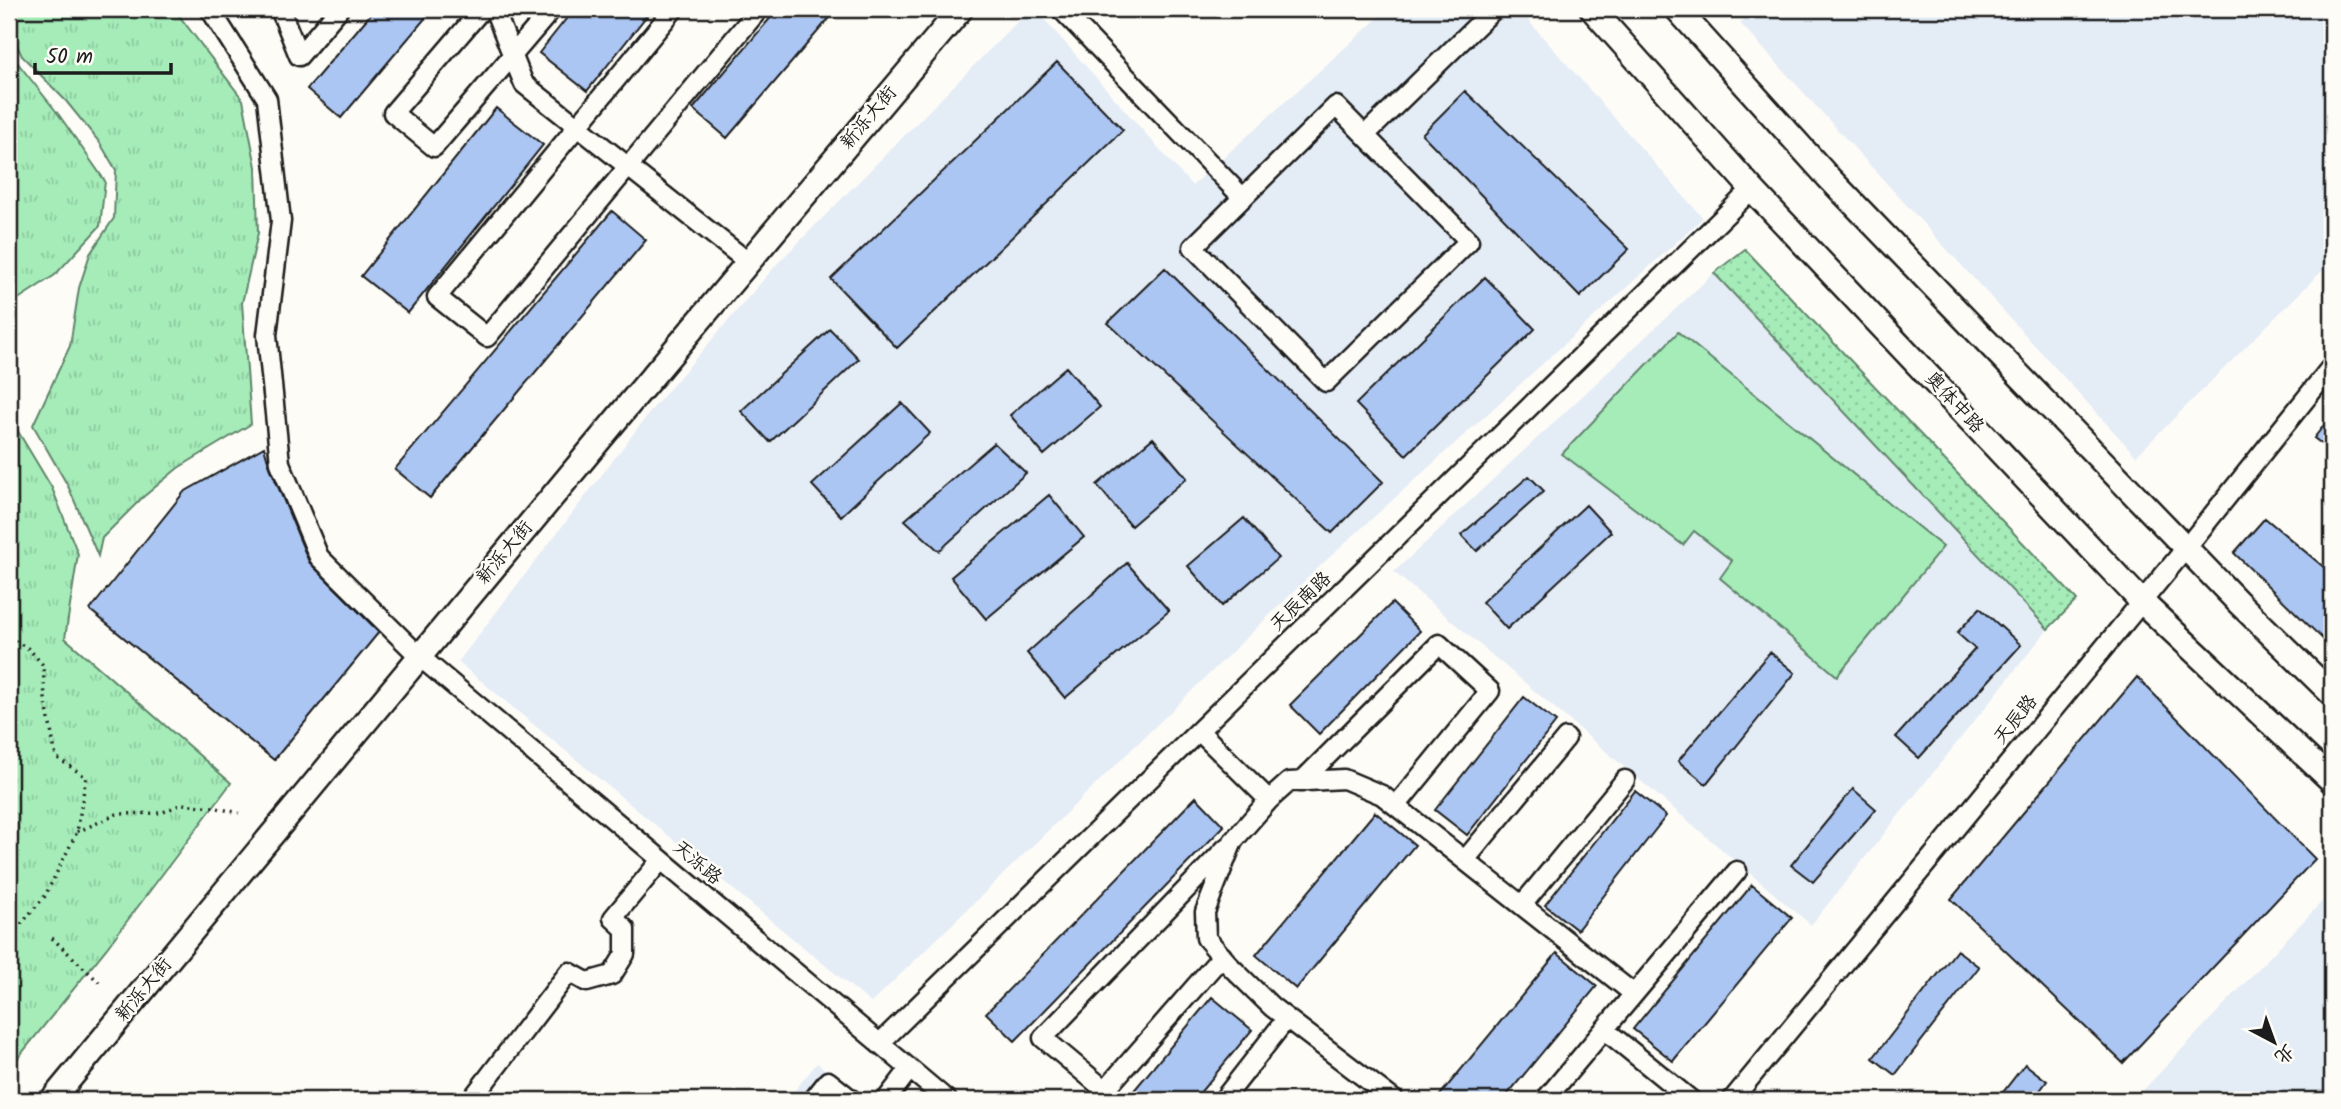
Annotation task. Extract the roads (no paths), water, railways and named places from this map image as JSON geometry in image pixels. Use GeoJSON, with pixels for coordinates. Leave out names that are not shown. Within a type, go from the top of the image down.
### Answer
{"type":"FeatureCollection","features":[{"type":"Feature","properties":{"kind":"main road","name":"新泺大街"},"geometry":{"type":"LineString","coordinates":[[52,1100],[961,9]]}},
{"type":"Feature","properties":{"kind":"main road","name":"奥体中路"},"geometry":{"type":"LineString","coordinates":[[1592,9],[1752,189],[2141,601],[2332,781]]}},
{"type":"Feature","properties":{"kind":"main road"},"geometry":{"type":"LineString","coordinates":[[1677,9],[1828,177],[2186,548],[2332,694]]}},
{"type":"Feature","properties":{"kind":"street","name":"天泺路"},"geometry":{"type":"LineString","coordinates":[[210,9],[267,99],[281,221],[267,335],[280,463],[318,557],[420,657],[947,1100]]}},
{"type":"Feature","properties":{"kind":"street"},"geometry":{"type":"LineString","coordinates":[[280,9],[299,56],[339,9]]}},
{"type":"Feature","properties":{"kind":"street"},"geometry":{"type":"LineString","coordinates":[[482,9],[394,113],[434,147],[552,9]]}},
{"type":"Feature","properties":{"kind":"street"},"geometry":{"type":"LineString","coordinates":[[494,9],[524,84],[748,262]]}},
{"type":"Feature","properties":{"kind":"street"},"geometry":{"type":"LineString","coordinates":[[674,9],[437,297],[487,337],[759,9]]}},
{"type":"Feature","properties":{"kind":"street"},"geometry":{"type":"LineString","coordinates":[[1061,9],[1243,198]]}},
{"type":"Feature","properties":{"kind":"street"},"geometry":{"type":"LineString","coordinates":[[1364,135],[1494,9]]}},
{"type":"Feature","properties":{"kind":"street"},"geometry":{"type":"LineString","coordinates":[[1336,106],[1364,135],[1469,241],[1326,382],[1193,247],[1336,106]]}},
{"type":"Feature","properties":{"kind":"street","name":"天辰南路"},"geometry":{"type":"LineString","coordinates":[[879,1044],[1752,189]]}},
{"type":"Feature","properties":{"kind":"street","name":"天辰路"},"geometry":{"type":"LineString","coordinates":[[1732,1100],[2186,548],[2332,366]]}},
{"type":"Feature","properties":{"kind":"street"},"geometry":{"type":"LineString","coordinates":[[1301,782],[1439,644],[1490,691],[1396,806]]}},
{"type":"Feature","properties":{"kind":"street"},"geometry":{"type":"LineString","coordinates":[[1199,731],[1269,800]]}},
{"type":"Feature","properties":{"kind":"street"},"geometry":{"type":"LineString","coordinates":[[1465,860],[1566,738]]}},
{"type":"Feature","properties":{"kind":"street"},"geometry":{"type":"LineString","coordinates":[[1222,956],[1105,1090],[1043,1038],[1289,782],[1344,779],[1382,795],[1634,994]]}},
{"type":"Feature","properties":{"kind":"street"},"geometry":{"type":"LineString","coordinates":[[1522,905],[1625,780]]}},
{"type":"Feature","properties":{"kind":"street"},"geometry":{"type":"LineString","coordinates":[[1233,841],[1205,912],[1206,938],[1272,1007],[1394,1100]]}},
{"type":"Feature","properties":{"kind":"street"},"geometry":{"type":"LineString","coordinates":[[471,1100],[569,972],[587,982],[612,975],[625,954],[625,929],[613,918],[661,860]]}},
{"type":"Feature","properties":{"kind":"street"},"geometry":{"type":"LineString","coordinates":[[1545,1100],[1737,871]]}},
{"type":"Feature","properties":{"kind":"street"},"geometry":{"type":"LineString","coordinates":[[1223,1100],[1287,1018]]}},
{"type":"Feature","properties":{"kind":"street"},"geometry":{"type":"LineString","coordinates":[[1605,1030],[1691,1100]]}},
{"type":"Feature","properties":{"kind":"street"},"geometry":{"type":"LineString","coordinates":[[886,1100],[909,1069]]}},
{"type":"Feature","properties":{"kind":"street"},"geometry":{"type":"LineString","coordinates":[[813,1100],[828,1081],[852,1100]]}}]}
